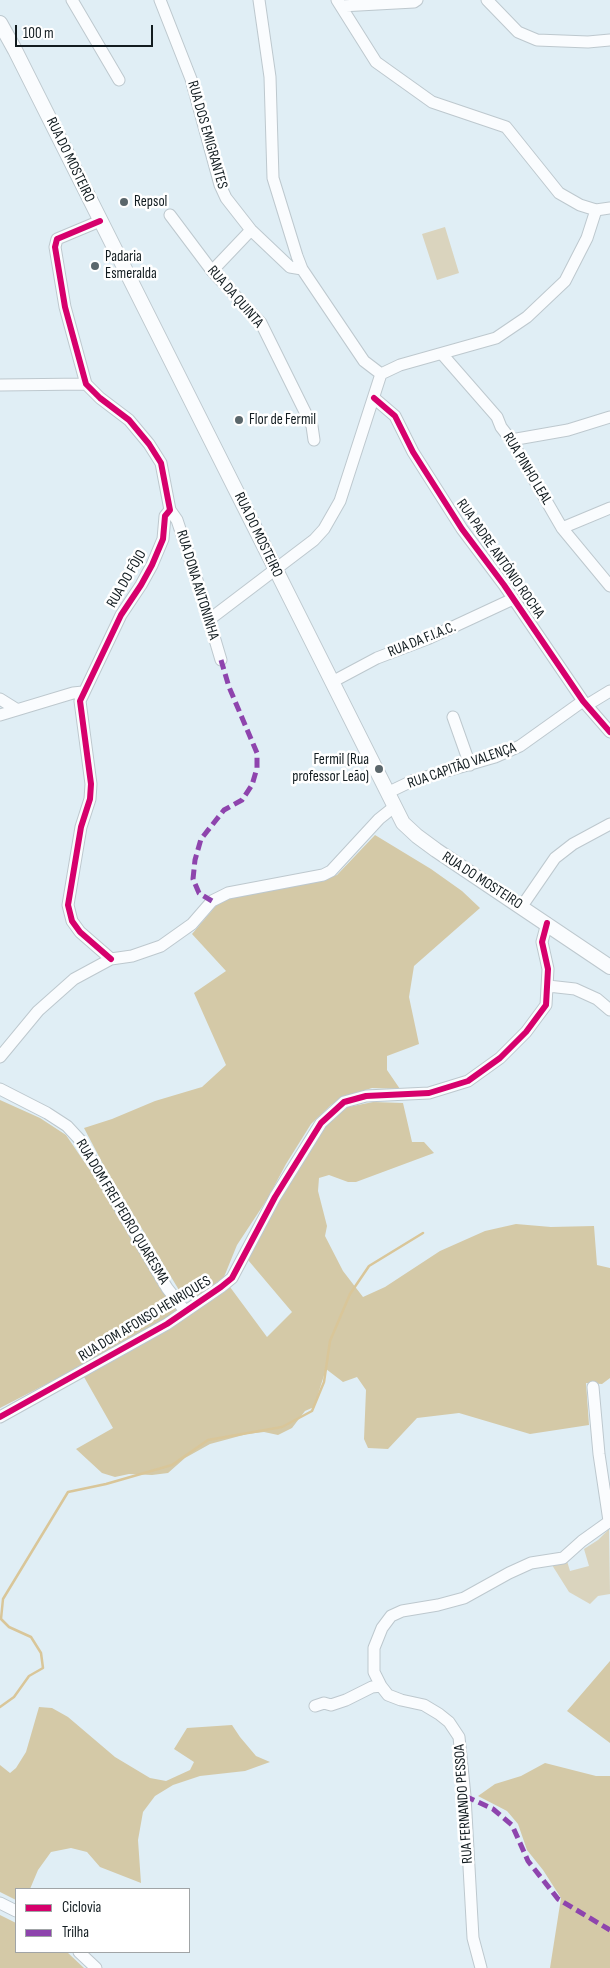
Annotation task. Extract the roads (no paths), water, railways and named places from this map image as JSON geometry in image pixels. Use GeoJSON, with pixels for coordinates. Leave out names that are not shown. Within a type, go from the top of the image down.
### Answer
{"type":"FeatureCollection","features":[{"type":"Feature","properties":{"kind":"main road","name":"RUA DO MOSTEIRO"},"geometry":{"type":"LineString","coordinates":[[0,23],[403,823],[417,836],[610,967]]}},
{"type":"Feature","properties":{"kind":"street"},"geometry":{"type":"LineString","coordinates":[[72,0],[119,80]]}},
{"type":"Feature","properties":{"kind":"street","name":"RUA DOS EMIGRANTES"},"geometry":{"type":"LineString","coordinates":[[160,0],[191,79],[220,185],[226,198],[252,230],[290,267],[302,269]]}},
{"type":"Feature","properties":{"kind":"street"},"geometry":{"type":"LineString","coordinates":[[259,0],[270,77],[273,178],[302,269],[364,361],[381,374]]}},
{"type":"Feature","properties":{"kind":"street"},"geometry":{"type":"LineString","coordinates":[[339,3],[414,2],[416,0]]}},
{"type":"Feature","properties":{"kind":"street"},"geometry":{"type":"LineString","coordinates":[[487,0],[518,32],[537,40],[588,42],[610,40]]}},
{"type":"Feature","properties":{"kind":"street"},"geometry":{"type":"LineString","coordinates":[[339,3],[376,62],[432,102],[506,127],[559,193],[580,205],[596,210],[610,208]]}},
{"type":"Feature","properties":{"kind":"street"},"geometry":{"type":"LineString","coordinates":[[210,619],[314,540],[324,529],[340,501],[381,374],[400,365],[496,338],[527,317],[565,281],[587,238],[596,210]]}},
{"type":"Feature","properties":{"kind":"street","name":"RUA DA QUINTA"},"geometry":{"type":"LineString","coordinates":[[170,214],[212,271],[261,323],[312,426],[314,440]]}},
{"type":"Feature","properties":{"kind":"street"},"geometry":{"type":"LineString","coordinates":[[0,385],[86,384],[65,306],[55,247],[56,239],[100,221]]}},
{"type":"Feature","properties":{"kind":"street"},"geometry":{"type":"LineString","coordinates":[[212,271],[252,230]]}},
{"type":"Feature","properties":{"kind":"street","name":"RUA PINHO LEAL"},"geometry":{"type":"LineString","coordinates":[[442,354],[497,417],[501,427],[511,440],[562,528],[610,586]]}},
{"type":"Feature","properties":{"kind":"street","name":"RUA DO FÔJO"},"geometry":{"type":"LineString","coordinates":[[86,384],[100,398],[129,420],[149,444],[161,463],[170,510],[165,516],[163,539],[152,565],[121,615],[80,701],[91,784],[90,799],[81,827],[68,905],[72,921],[80,932],[111,959]]}},
{"type":"Feature","properties":{"kind":"street","name":"RUA PADRE ANTÓNIO ROCHA"},"geometry":{"type":"LineString","coordinates":[[374,398],[395,416],[413,452],[462,529],[491,566],[585,703],[610,732]]}},
{"type":"Feature","properties":{"kind":"street"},"geometry":{"type":"LineString","coordinates":[[511,440],[568,430],[610,417]]}},
{"type":"Feature","properties":{"kind":"street"},"geometry":{"type":"LineString","coordinates":[[562,528],[610,508]]}},
{"type":"Feature","properties":{"kind":"street","name":"RUA DONA ANTONINHA"},"geometry":{"type":"LineString","coordinates":[[170,510],[177,520],[210,619],[221,660]]}},
{"type":"Feature","properties":{"kind":"street","name":"RUA DA F.I.A.C."},"geometry":{"type":"LineString","coordinates":[[332,682],[377,658],[427,639],[512,599]]}},
{"type":"Feature","properties":{"kind":"street"},"geometry":{"type":"LineString","coordinates":[[585,703],[610,691]]}},
{"type":"Feature","properties":{"kind":"street"},"geometry":{"type":"LineString","coordinates":[[0,715],[73,693],[83,692]]}},
{"type":"Feature","properties":{"kind":"street"},"geometry":{"type":"LineString","coordinates":[[0,699],[16,709]]}},
{"type":"Feature","properties":{"kind":"street","name":"RUA CAPITÃO VALENÇA"},"geometry":{"type":"LineString","coordinates":[[387,794],[412,781],[496,757],[520,746],[585,703]]}},
{"type":"Feature","properties":{"kind":"street"},"geometry":{"type":"LineString","coordinates":[[453,717],[470,765]]}},
{"type":"Feature","properties":{"kind":"street"},"geometry":{"type":"LineString","coordinates":[[0,1057],[38,1011],[74,979],[111,959],[132,956],[161,946],[192,924],[212,901],[228,893],[331,872],[378,819],[394,807]]}},
{"type":"Feature","properties":{"kind":"street"},"geometry":{"type":"LineString","coordinates":[[522,906],[555,858],[573,844],[610,824]]}},
{"type":"Feature","properties":{"kind":"street","name":"RUA DOM AFONSO HENRIQUES"},"geometry":{"type":"LineString","coordinates":[[0,1418],[126,1348],[186,1311],[232,1278],[275,1196],[321,1122],[344,1102],[366,1096],[429,1093],[468,1081],[500,1058],[526,1032],[546,1004],[548,969],[542,942],[547,924]]}},
{"type":"Feature","properties":{"kind":"street"},"geometry":{"type":"LineString","coordinates":[[548,986],[575,990],[597,1000],[610,1010]]}},
{"type":"Feature","properties":{"kind":"street","name":"RUA DOM FREI PEDRO QUARESMA"},"geometry":{"type":"LineString","coordinates":[[0,1089],[47,1113],[67,1126],[80,1140],[167,1288],[186,1311]]}},
{"type":"Feature","properties":{"kind":"street"},"geometry":{"type":"LineString","coordinates":[[315,1706],[324,1703],[331,1705],[372,1687],[381,1686],[374,1672],[374,1648],[382,1628],[391,1616],[402,1611],[438,1605],[464,1598],[531,1563],[564,1558],[609,1521],[599,1454],[593,1387]]}},
{"type":"Feature","properties":{"kind":"street","name":"RUA FERNANDO PESSOA"},"geometry":{"type":"LineString","coordinates":[[381,1686],[388,1694],[401,1700],[424,1705],[439,1714],[449,1722],[459,1736],[465,1796],[473,1938],[481,1968]]}},
{"type":"Feature","properties":{"kind":"street"},"geometry":{"type":"LineString","coordinates":[[0,1903],[15,1910]]}},
{"type":"Feature","properties":{"kind":"street"},"geometry":{"type":"LineString","coordinates":[[80,1953],[96,1968]]}},
{"type":"Feature","properties":{"kind":"waterway"},"geometry":{"type":"LineString","coordinates":[[0,1707],[14,1697],[29,1676],[43,1668],[41,1653],[31,1637],[9,1627],[1,1619],[3,1599],[68,1492],[106,1484],[172,1465],[208,1440],[282,1427],[312,1411],[324,1382],[330,1341],[350,1294],[369,1266],[423,1233]]}},
{"type":"Feature","properties":{"kind":"place","name":"Repsol"},"geometry":{"type":"Point","coordinates":[124,202]}},
{"type":"Feature","properties":{"kind":"place","name":"Padaria Esmeralda"},"geometry":{"type":"Point","coordinates":[95,266]}},
{"type":"Feature","properties":{"kind":"place","name":"Flor de Fermil"},"geometry":{"type":"Point","coordinates":[239,420]}},
{"type":"Feature","properties":{"kind":"place","name":"Fermil (Rua professor Leão)"},"geometry":{"type":"Point","coordinates":[379,769]}}]}
